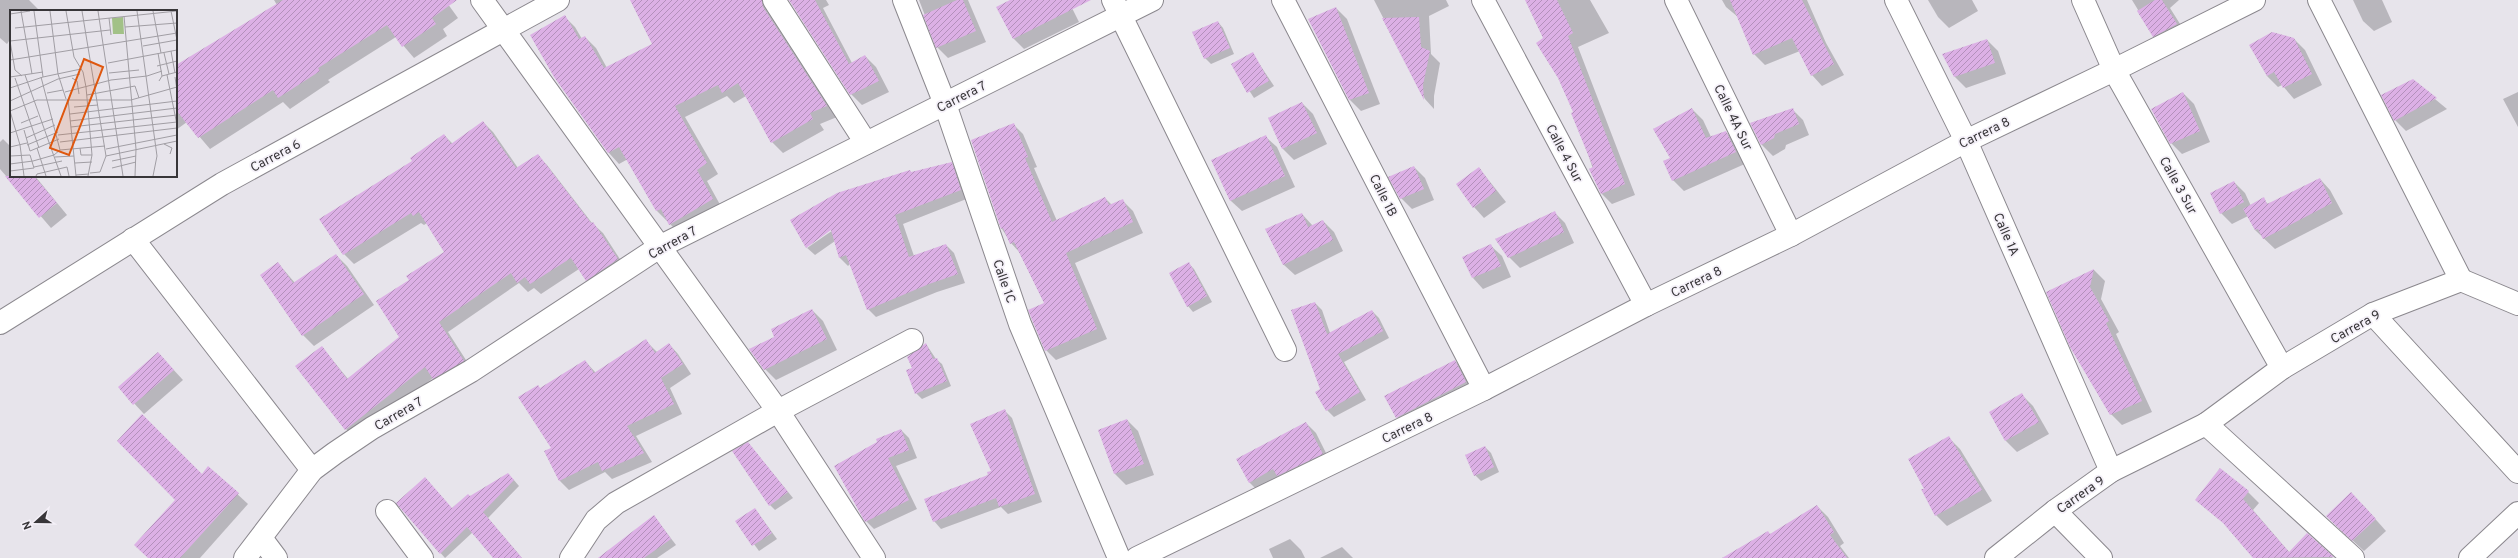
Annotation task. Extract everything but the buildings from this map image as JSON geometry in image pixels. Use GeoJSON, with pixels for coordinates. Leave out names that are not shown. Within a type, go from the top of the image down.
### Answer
{"type":"FeatureCollection","features":[{"type":"Feature","properties":{"kind":"street"},"geometry":{"type":"LineString","coordinates":[[482,0],[661,246],[778,411],[874,558]]}},
{"type":"Feature","properties":{"kind":"street","name":"Carrera 6"},"geometry":{"type":"LineString","coordinates":[[0,323],[133,239],[181,211],[213,189],[505,31],[558,0]]}},
{"type":"Feature","properties":{"kind":"street"},"geometry":{"type":"LineString","coordinates":[[774,0],[866,143]]}},
{"type":"Feature","properties":{"kind":"street","name":"Calle 1C"},"geometry":{"type":"LineString","coordinates":[[904,0],[945,104],[1020,324],[1120,558]]}},
{"type":"Feature","properties":{"kind":"street","name":"Carrera 7"},"geometry":{"type":"LineString","coordinates":[[245,558],[312,470],[372,428],[471,371],[661,246],[945,104],[1117,8],[1152,0]]}},
{"type":"Feature","properties":{"kind":"street","name":"Calle 1B"},"geometry":{"type":"LineString","coordinates":[[1283,0],[1484,389]]}},
{"type":"Feature","properties":{"kind":"street","name":"Calle 4 Sur"},"geometry":{"type":"LineString","coordinates":[[1483,0],[1646,305]]}},
{"type":"Feature","properties":{"kind":"street","name":"Calle 4A Sur"},"geometry":{"type":"LineString","coordinates":[[1676,0],[1792,235]]}},
{"type":"Feature","properties":{"kind":"street","name":"Calle 1A"},"geometry":{"type":"LineString","coordinates":[[1896,0],[1966,141],[2112,471]]}},
{"type":"Feature","properties":{"kind":"street","name":"Calle 3 Sur"},"geometry":{"type":"LineString","coordinates":[[2083,0],[2114,70],[2282,368]]}},
{"type":"Feature","properties":{"kind":"street","name":"Carrera 8"},"geometry":{"type":"LineString","coordinates":[[1137,558],[1484,389],[1646,305],[1792,235],[1966,141],[2114,70],[2254,0]]}},
{"type":"Feature","properties":{"kind":"street"},"geometry":{"type":"LineString","coordinates":[[2319,0],[2461,280],[2518,304]]}},
{"type":"Feature","properties":{"kind":"street"},"geometry":{"type":"LineString","coordinates":[[1117,8],[1285,350]]}},
{"type":"Feature","properties":{"kind":"street"},"geometry":{"type":"LineString","coordinates":[[133,239],[312,470]]}},
{"type":"Feature","properties":{"kind":"street","name":"Carrera 9"},"geometry":{"type":"LineString","coordinates":[[1996,558],[2055,510],[2112,471],[2206,424],[2282,368],[2373,314],[2461,280]]}},
{"type":"Feature","properties":{"kind":"street"},"geometry":{"type":"LineString","coordinates":[[2373,314],[2518,472]]}},
{"type":"Feature","properties":{"kind":"street"},"geometry":{"type":"LineString","coordinates":[[571,558],[596,520],[616,504],[778,411],[912,340]]}},
{"type":"Feature","properties":{"kind":"street"},"geometry":{"type":"LineString","coordinates":[[2206,424],[2353,558]]}},
{"type":"Feature","properties":{"kind":"street"},"geometry":{"type":"LineString","coordinates":[[2055,510],[2101,558]]}},
{"type":"Feature","properties":{"kind":"street"},"geometry":{"type":"LineString","coordinates":[[387,511],[422,558]]}},
{"type":"Feature","properties":{"kind":"street"},"geometry":{"type":"LineString","coordinates":[[2470,558],[2518,513]]}},
{"type":"Feature","properties":{"kind":"street"},"geometry":{"type":"LineString","coordinates":[[261,538],[276,558]]}}]}
